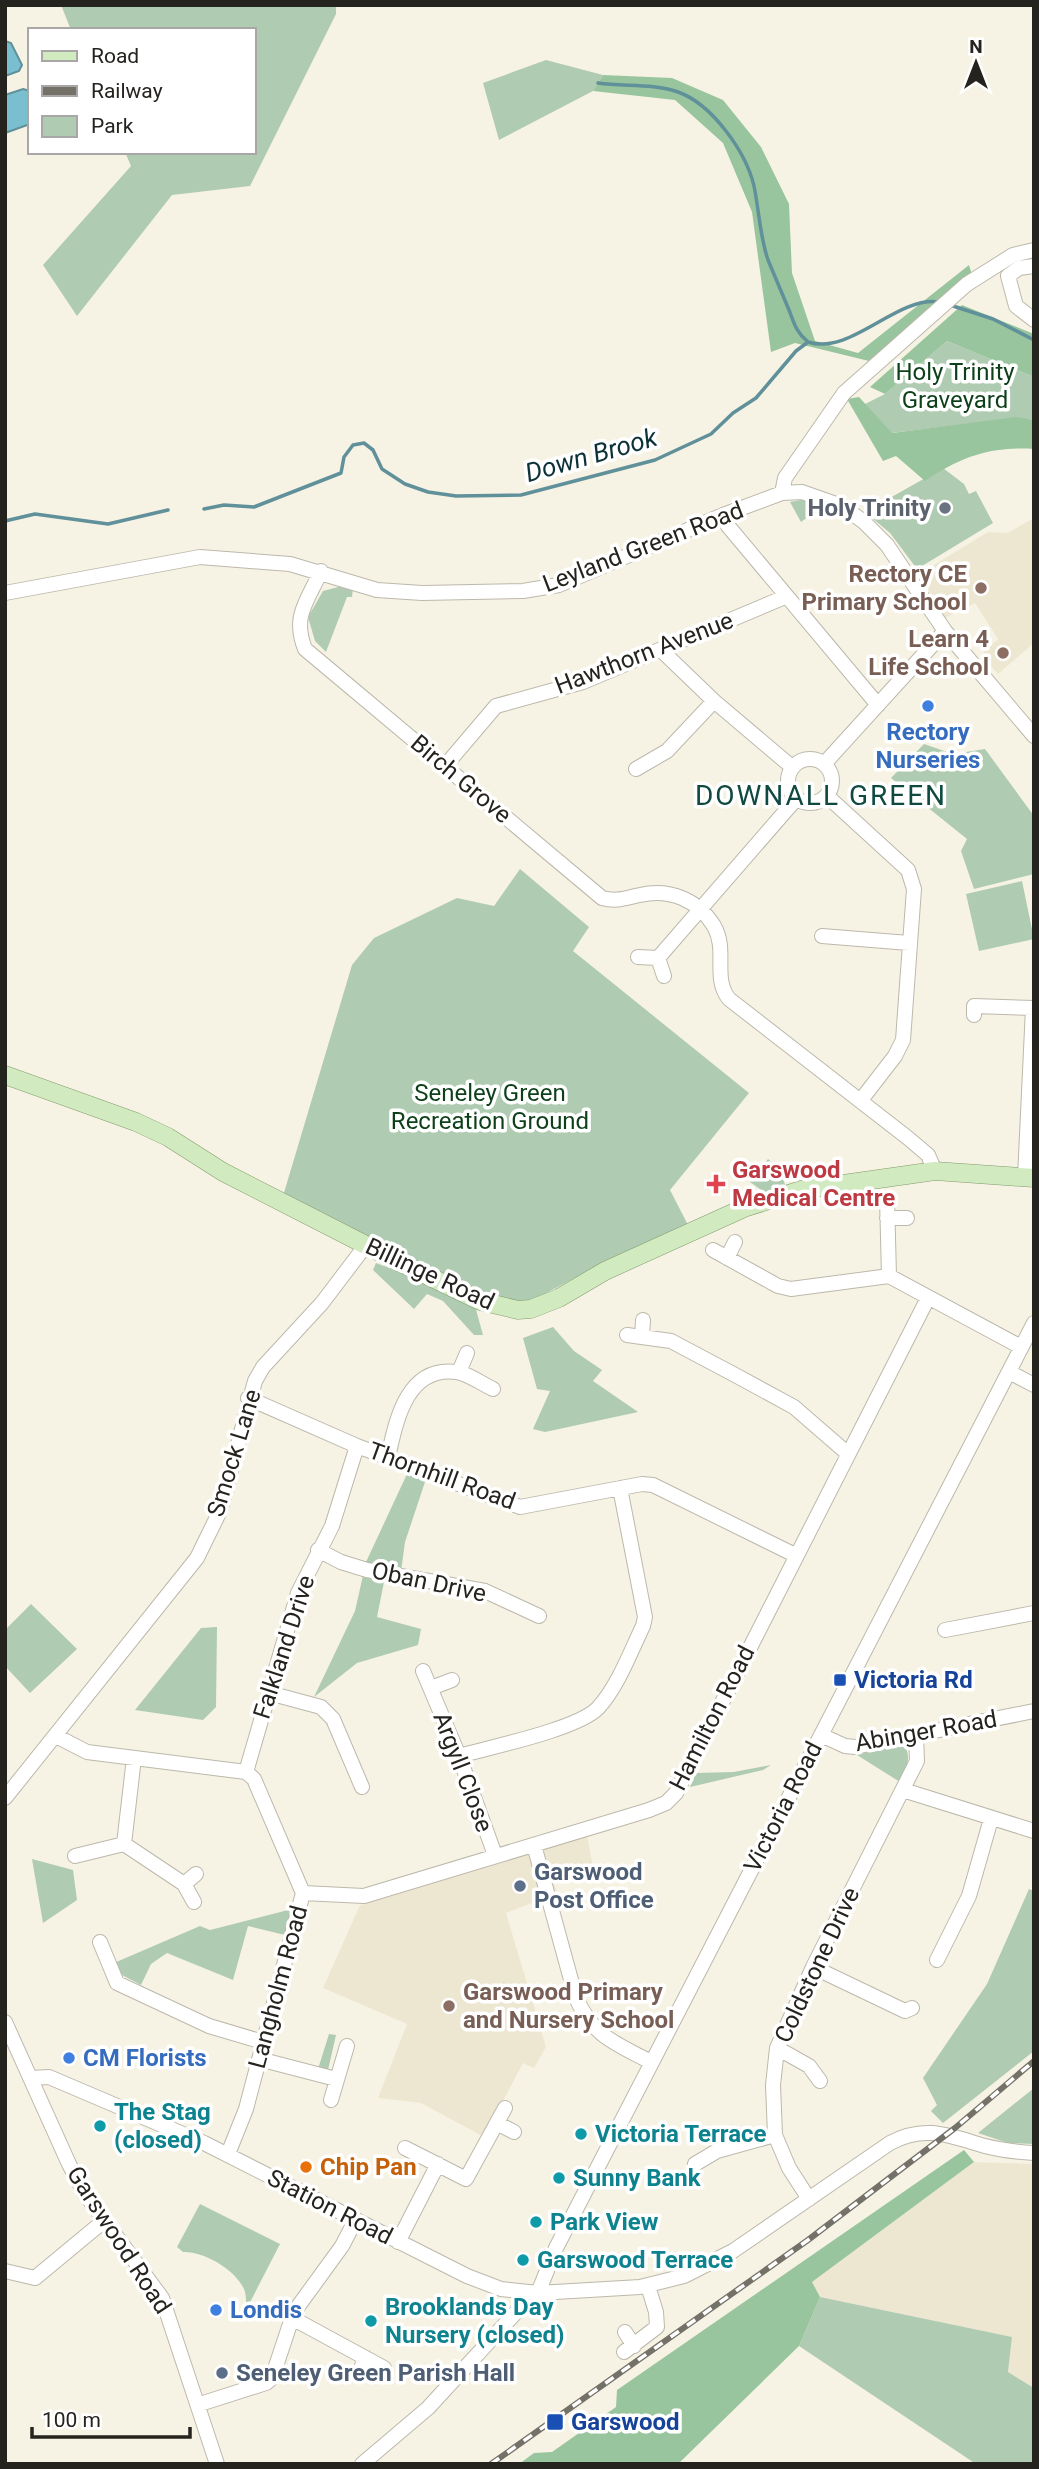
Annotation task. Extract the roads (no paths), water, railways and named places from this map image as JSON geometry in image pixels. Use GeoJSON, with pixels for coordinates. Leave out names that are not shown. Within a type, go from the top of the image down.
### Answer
{"type":"FeatureCollection","features":[{"type":"Feature","properties":{"kind":"main road","name":"Billinge Road"},"geometry":{"type":"LineString","coordinates":[[5,1075],[136,1122],[168,1137],[232,1177],[366,1245],[481,1301],[505,1308],[531,1309],[559,1298],[605,1271],[744,1208],[817,1187],[935,1171],[1029,1178]]}},
{"type":"Feature","properties":{"kind":"street"},"geometry":{"type":"LineString","coordinates":[[1034,250],[1005,259],[967,284],[844,393],[785,478],[782,493],[802,492],[821,497],[842,506],[864,522],[887,545],[945,631],[1034,736]]}},
{"type":"Feature","properties":{"kind":"street"},"geometry":{"type":"LineString","coordinates":[[1034,266],[1019,268],[1008,276],[1016,306],[1034,320]]}},
{"type":"Feature","properties":{"kind":"street","name":"Leyland Green Road"},"geometry":{"type":"LineString","coordinates":[[5,593],[200,557],[290,564],[377,590],[422,593],[541,589],[559,585],[723,515],[782,493]]}},
{"type":"Feature","properties":{"kind":"street"},"geometry":{"type":"LineString","coordinates":[[723,515],[728,526],[785,597],[878,705]]}},
{"type":"Feature","properties":{"kind":"street","name":"Birch Grove"},"geometry":{"type":"LineString","coordinates":[[321,572],[300,616],[298,628],[305,649],[603,898],[623,900],[659,892],[686,898],[700,906]]}},
{"type":"Feature","properties":{"kind":"street","name":"Hawthorn Avenue"},"geometry":{"type":"LineString","coordinates":[[445,766],[496,706],[583,682],[785,597]]}},
{"type":"Feature","properties":{"kind":"street"},"geometry":{"type":"LineString","coordinates":[[824,765],[945,631]]}},
{"type":"Feature","properties":{"kind":"street"},"geometry":{"type":"LineString","coordinates":[[662,651],[714,701],[792,767]]}},
{"type":"Feature","properties":{"kind":"street"},"geometry":{"type":"LineString","coordinates":[[636,769],[667,751],[714,701]]}},
{"type":"Feature","properties":{"kind":"street"},"geometry":{"type":"LineString","coordinates":[[811,759],[824,765],[832,783],[827,796],[808,804],[796,799],[788,788],[792,767],[811,759]]}},
{"type":"Feature","properties":{"kind":"street"},"geometry":{"type":"LineString","coordinates":[[827,796],[908,870],[914,888],[903,1040],[895,1056],[860,1100]]}},
{"type":"Feature","properties":{"kind":"street"},"geometry":{"type":"LineString","coordinates":[[658,958],[700,906],[796,799]]}},
{"type":"Feature","properties":{"kind":"street"},"geometry":{"type":"LineString","coordinates":[[700,906],[719,938],[720,984],[729,999],[928,1154],[935,1171]]}},
{"type":"Feature","properties":{"kind":"street"},"geometry":{"type":"LineString","coordinates":[[822,936],[909,943]]}},
{"type":"Feature","properties":{"kind":"street"},"geometry":{"type":"LineString","coordinates":[[638,957],[658,958]]}},
{"type":"Feature","properties":{"kind":"street"},"geometry":{"type":"LineString","coordinates":[[658,958],[664,975]]}},
{"type":"Feature","properties":{"kind":"street"},"geometry":{"type":"LineString","coordinates":[[974,1015],[974,1006],[1033,1008],[1029,1178]]}},
{"type":"Feature","properties":{"kind":"street"},"geometry":{"type":"LineString","coordinates":[[887,1198],[889,1276]]}},
{"type":"Feature","properties":{"kind":"street"},"geometry":{"type":"LineString","coordinates":[[887,1217],[907,1217]]}},
{"type":"Feature","properties":{"kind":"street"},"geometry":{"type":"LineString","coordinates":[[727,1258],[735,1242]]}},
{"type":"Feature","properties":{"kind":"street","name":"Smock Lane"},"geometry":{"type":"LineString","coordinates":[[5,1798],[197,1558],[220,1511],[238,1451],[248,1398],[263,1367],[322,1303],[366,1245]]}},
{"type":"Feature","properties":{"kind":"street"},"geometry":{"type":"LineString","coordinates":[[713,1250],[778,1286],[791,1289],[889,1276],[1021,1347]]}},
{"type":"Feature","properties":{"kind":"street","name":"Hamilton Road"},"geometry":{"type":"LineString","coordinates":[[303,1893],[363,1896],[666,1803],[676,1793],[794,1555],[928,1298]]}},
{"type":"Feature","properties":{"kind":"street"},"geometry":{"type":"LineString","coordinates":[[643,1320],[634,1336],[671,1341],[794,1407],[847,1453]]}},
{"type":"Feature","properties":{"kind":"street","name":"Victoria Road"},"geometry":{"type":"LineString","coordinates":[[362,2464],[428,2408],[531,2293],[1034,1323]]}},
{"type":"Feature","properties":{"kind":"street"},"geometry":{"type":"LineString","coordinates":[[458,1372],[467,1353]]}},
{"type":"Feature","properties":{"kind":"street"},"geometry":{"type":"LineString","coordinates":[[388,1457],[402,1401],[429,1378],[458,1372],[493,1389]]}},
{"type":"Feature","properties":{"kind":"street"},"geometry":{"type":"LineString","coordinates":[[1009,1372],[1034,1385]]}},
{"type":"Feature","properties":{"kind":"street","name":"Thornhill Road"},"geometry":{"type":"LineString","coordinates":[[248,1398],[358,1446],[520,1507],[620,1488],[653,1485],[794,1555]]}},
{"type":"Feature","properties":{"kind":"street","name":"Falkland Drive"},"geometry":{"type":"LineString","coordinates":[[246,1772],[298,1592],[332,1525],[358,1446]]}},
{"type":"Feature","properties":{"kind":"street"},"geometry":{"type":"LineString","coordinates":[[459,1756],[578,1721],[596,1710],[607,1696],[645,1617],[620,1488]]}},
{"type":"Feature","properties":{"kind":"street","name":"Oban Drive"},"geometry":{"type":"LineString","coordinates":[[318,1550],[341,1562],[367,1570],[485,1591],[539,1616]]}},
{"type":"Feature","properties":{"kind":"street"},"geometry":{"type":"LineString","coordinates":[[953,1624],[1034,1613]]}},
{"type":"Feature","properties":{"kind":"street","name":"Argyll Close"},"geometry":{"type":"LineString","coordinates":[[424,1671],[495,1855]]}},
{"type":"Feature","properties":{"kind":"street","name":"Argyll Close"},"geometry":{"type":"LineString","coordinates":[[431,1688],[452,1680]]}},
{"type":"Feature","properties":{"kind":"street"},"geometry":{"type":"LineString","coordinates":[[269,1693],[321,1707],[333,1719],[363,1791]]}},
{"type":"Feature","properties":{"kind":"street","name":"Abinger Road"},"geometry":{"type":"LineString","coordinates":[[821,1735],[850,1747],[1034,1711]]}},
{"type":"Feature","properties":{"kind":"street"},"geometry":{"type":"LineString","coordinates":[[56,1736],[87,1752],[246,1772]]}},
{"type":"Feature","properties":{"kind":"street","name":"Coldstone Drive"},"geometry":{"type":"LineString","coordinates":[[809,2199],[789,2168],[775,2135],[773,2085],[777,2048],[813,1967],[918,1761],[916,1736]]}},
{"type":"Feature","properties":{"kind":"street"},"geometry":{"type":"LineString","coordinates":[[124,1844],[134,1758]]}},
{"type":"Feature","properties":{"kind":"street","name":"Langholm Road"},"geometry":{"type":"LineString","coordinates":[[228,2154],[246,2109],[303,1893],[254,1779],[246,1772]]}},
{"type":"Feature","properties":{"kind":"street"},"geometry":{"type":"LineString","coordinates":[[903,1790],[1034,1831]]}},
{"type":"Feature","properties":{"kind":"street"},"geometry":{"type":"LineString","coordinates":[[938,1951],[969,1896],[990,1819]]}},
{"type":"Feature","properties":{"kind":"street"},"geometry":{"type":"LineString","coordinates":[[76,1854],[124,1844],[184,1884],[194,1902]]}},
{"type":"Feature","properties":{"kind":"street"},"geometry":{"type":"LineString","coordinates":[[534,1844],[576,1998],[587,2022],[606,2038],[651,2062]]}},
{"type":"Feature","properties":{"kind":"street"},"geometry":{"type":"LineString","coordinates":[[184,1884],[196,1874]]}},
{"type":"Feature","properties":{"kind":"street"},"geometry":{"type":"LineString","coordinates":[[100,1942],[125,1999]]}},
{"type":"Feature","properties":{"kind":"street"},"geometry":{"type":"LineString","coordinates":[[813,1967],[908,2013]]}},
{"type":"Feature","properties":{"kind":"street"},"geometry":{"type":"LineString","coordinates":[[117,1983],[209,2026],[263,2042]]}},
{"type":"Feature","properties":{"kind":"street","name":"Garswood Road"},"geometry":{"type":"LineString","coordinates":[[5,2022],[69,2164],[105,2220],[162,2298],[200,2404],[217,2464]]}},
{"type":"Feature","properties":{"kind":"street"},"geometry":{"type":"LineString","coordinates":[[331,2100],[347,2046]]}},
{"type":"Feature","properties":{"kind":"street"},"geometry":{"type":"LineString","coordinates":[[777,2048],[797,2057],[819,2075]]}},
{"type":"Feature","properties":{"kind":"street"},"geometry":{"type":"LineString","coordinates":[[259,2059],[336,2079]]}},
{"type":"Feature","properties":{"kind":"street","name":"Station Road"},"geometry":{"type":"LineString","coordinates":[[31,2078],[49,2077],[228,2154],[355,2221],[487,2285],[531,2293],[644,2286],[708,2266],[890,2143],[928,2131],[986,2146],[1034,2153]]}},
{"type":"Feature","properties":{"kind":"street"},"geometry":{"type":"LineString","coordinates":[[405,2147],[466,2179],[505,2108]]}},
{"type":"Feature","properties":{"kind":"street"},"geometry":{"type":"LineString","coordinates":[[497,2123],[514,2132]]}},
{"type":"Feature","properties":{"kind":"street"},"geometry":{"type":"LineString","coordinates":[[695,2164],[710,2150],[775,2135]]}},
{"type":"Feature","properties":{"kind":"street"},"geometry":{"type":"LineString","coordinates":[[398,2242],[438,2164]]}},
{"type":"Feature","properties":{"kind":"street"},"geometry":{"type":"LineString","coordinates":[[5,2271],[36,2278],[105,2220]]}},
{"type":"Feature","properties":{"kind":"street"},"geometry":{"type":"LineString","coordinates":[[200,2404],[266,2383],[272,2378],[292,2318],[342,2246],[355,2221]]}},
{"type":"Feature","properties":{"kind":"street"},"geometry":{"type":"LineString","coordinates":[[625,2332],[629,2349],[657,2327],[656,2312],[644,2286]]}},
{"type":"Feature","properties":{"kind":"street"},"geometry":{"type":"LineString","coordinates":[[292,2318],[362,2365],[384,2368]]}},
{"type":"Feature","properties":{"kind":"water"},"geometry":{"type":"Polygon","coordinates":[[[5,41],[11,43],[22,65],[19,71],[5,76],[5,41]]]}},
{"type":"Feature","properties":{"kind":"water"},"geometry":{"type":"Polygon","coordinates":[[[23,89],[28,90],[28,125],[5,133],[5,95],[23,89]]]}},
{"type":"Feature","properties":{"kind":"waterway"},"geometry":{"type":"LineString","coordinates":[[598,83],[658,87],[678,92],[703,107],[726,131],[750,173],[768,260],[796,327],[807,341]]}},
{"type":"Feature","properties":{"kind":"waterway","name":"Down Brook"},"geometry":{"type":"LineString","coordinates":[[204,509],[224,505],[254,507],[341,473],[344,457],[353,445],[364,443],[373,450],[382,469],[405,484],[428,492],[456,496],[521,495],[655,460],[711,434],[733,413],[756,398],[796,351],[808,342],[824,344],[841,341],[906,308],[939,302]]}},
{"type":"Feature","properties":{"kind":"waterway","name":"Down Brook"},"geometry":{"type":"LineString","coordinates":[[950,305],[993,319],[1034,340]]}},
{"type":"Feature","properties":{"kind":"waterway","name":"Down Brook"},"geometry":{"type":"LineString","coordinates":[[5,521],[35,514],[108,524],[168,510]]}},
{"type":"Feature","properties":{"kind":"railway"},"geometry":{"type":"LineString","coordinates":[[491,2464],[808,2240],[955,2128],[1034,2061]]}},
{"type":"Feature","properties":{"kind":"place","name":"Holy Trinity"},"geometry":{"type":"Point","coordinates":[945,508]}},
{"type":"Feature","properties":{"kind":"place","name":"Rectory CE Primary School"},"geometry":{"type":"Point","coordinates":[981,588]}},
{"type":"Feature","properties":{"kind":"place","name":"Learn 4 Life School"},"geometry":{"type":"Point","coordinates":[1003,653]}},
{"type":"Feature","properties":{"kind":"place","name":"Rectory Nurseries"},"geometry":{"type":"Point","coordinates":[928,706]}},
{"type":"Feature","properties":{"kind":"place","name":"Garswood Medical Centre"},"geometry":{"type":"Point","coordinates":[716,1184]}},
{"type":"Feature","properties":{"kind":"place","name":"Victoria Rd"},"geometry":{"type":"Point","coordinates":[840,1680]}},
{"type":"Feature","properties":{"kind":"place","name":"Garswood Post Office"},"geometry":{"type":"Point","coordinates":[520,1886]}},
{"type":"Feature","properties":{"kind":"place","name":"Garswood Primary and Nursery School"},"geometry":{"type":"Point","coordinates":[449,2006]}},
{"type":"Feature","properties":{"kind":"place","name":"CM Florists"},"geometry":{"type":"Point","coordinates":[69,2058]}},
{"type":"Feature","properties":{"kind":"place","name":"The Stag (closed)"},"geometry":{"type":"Point","coordinates":[100,2126]}},
{"type":"Feature","properties":{"kind":"place","name":"Victoria Terrace"},"geometry":{"type":"Point","coordinates":[581,2134]}},
{"type":"Feature","properties":{"kind":"place","name":"Chip Pan"},"geometry":{"type":"Point","coordinates":[306,2167]}},
{"type":"Feature","properties":{"kind":"place","name":"Sunny Bank"},"geometry":{"type":"Point","coordinates":[559,2178]}},
{"type":"Feature","properties":{"kind":"place","name":"Park View"},"geometry":{"type":"Point","coordinates":[536,2222]}},
{"type":"Feature","properties":{"kind":"place","name":"Garswood Terrace"},"geometry":{"type":"Point","coordinates":[523,2260]}},
{"type":"Feature","properties":{"kind":"place","name":"Londis"},"geometry":{"type":"Point","coordinates":[216,2310]}},
{"type":"Feature","properties":{"kind":"place","name":"Brooklands Day Nursery (closed)"},"geometry":{"type":"Point","coordinates":[371,2321]}},
{"type":"Feature","properties":{"kind":"place","name":"Seneley Green Parish Hall"},"geometry":{"type":"Point","coordinates":[222,2373]}},
{"type":"Feature","properties":{"kind":"place","name":"Garswood"},"geometry":{"type":"Point","coordinates":[555,2422]}},
{"type":"Feature","properties":{"kind":"district","name":"DOWNALL GREEN"},"geometry":{"type":"Point","coordinates":[821,795]}},
{"type":"Feature","properties":{"kind":"park label","name":"Holy Trinity Graveyard"},"geometry":{"type":"Point","coordinates":[955,386]}},
{"type":"Feature","properties":{"kind":"park label","name":"Seneley Green Recreation Ground"},"geometry":{"type":"Point","coordinates":[490,1107]}}]}
